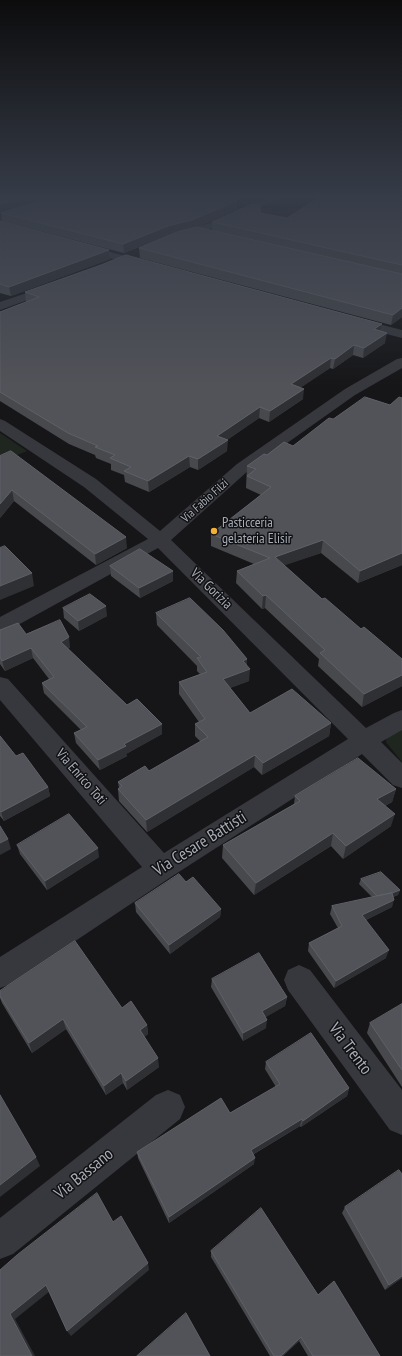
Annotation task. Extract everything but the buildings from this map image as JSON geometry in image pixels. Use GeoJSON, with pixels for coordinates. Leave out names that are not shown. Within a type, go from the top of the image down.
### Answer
{"type":"FeatureCollection","features":[{"type":"Feature","properties":{"kind":"street"},"geometry":{"type":"LineString","coordinates":[[110,264],[120,260]]}},
{"type":"Feature","properties":{"kind":"street"},"geometry":{"type":"LineString","coordinates":[[128,260],[161,269]]}},
{"type":"Feature","properties":{"kind":"street"},"geometry":{"type":"LineString","coordinates":[[0,306],[63,283]]}},
{"type":"Feature","properties":{"kind":"street"},"geometry":{"type":"LineString","coordinates":[[342,318],[402,334]]}},
{"type":"Feature","properties":{"kind":"street","name":"Via Fabio Filzi"},"geometry":{"type":"LineString","coordinates":[[0,626],[160,540],[243,466],[350,392],[402,362]]}},
{"type":"Feature","properties":{"kind":"street","name":"Via Gorizia"},"geometry":{"type":"LineString","coordinates":[[0,424],[90,483],[160,540],[402,778]]}},
{"type":"Feature","properties":{"kind":"street","name":"Via Enrico Toti"},"geometry":{"type":"LineString","coordinates":[[0,685],[161,869]]}},
{"type":"Feature","properties":{"kind":"street","name":"Via Cesare Battisti"},"geometry":{"type":"LineString","coordinates":[[0,974],[161,869],[365,740],[402,719]]}},
{"type":"Feature","properties":{"kind":"street","name":"Via Trento"},"geometry":{"type":"LineString","coordinates":[[299,980],[402,1118]]}},
{"type":"Feature","properties":{"kind":"street","name":"Via Bassano"},"geometry":{"type":"LineString","coordinates":[[0,1241],[168,1108]]}},
{"type":"Feature","properties":{"kind":"shaded area"},"geometry":{"type":"Polygon","coordinates":[[[0,433],[27,451],[0,462],[0,433]]]}},
{"type":"Feature","properties":{"kind":"shaded area"},"geometry":{"type":"Polygon","coordinates":[[[402,727],[402,762],[386,742],[387,735],[402,727]]]}},
{"type":"Feature","properties":{"kind":"place","name":"Pasticceria gelateria Elisir"},"geometry":{"type":"Point","coordinates":[214,531]}}]}
